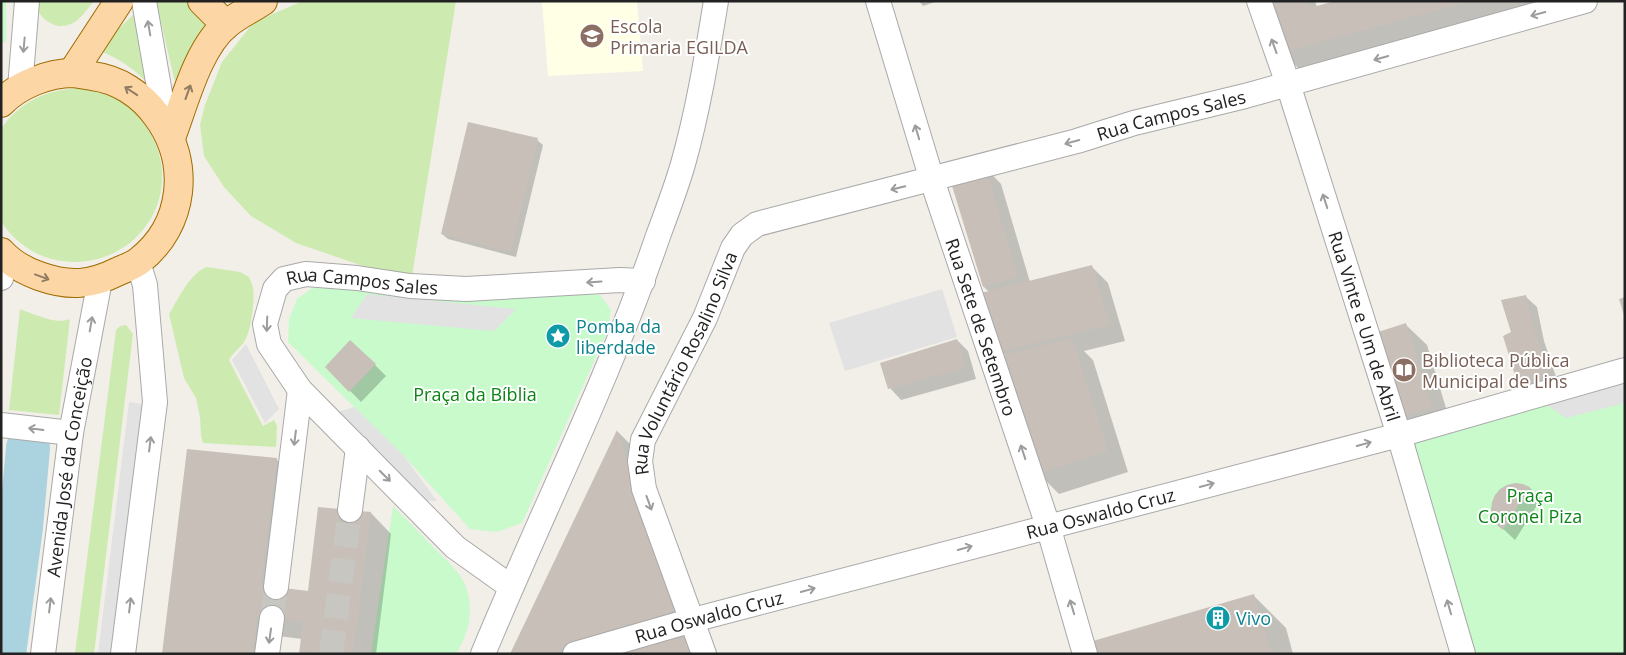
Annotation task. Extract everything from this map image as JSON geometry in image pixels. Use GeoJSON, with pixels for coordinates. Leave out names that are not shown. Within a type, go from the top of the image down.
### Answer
{"type":"FeatureCollection","features":[{"type":"Feature","properties":{"kind":"main road"},"geometry":{"type":"LineString","coordinates":[[72,73],[119,1]]}},
{"type":"Feature","properties":{"kind":"main road"},"geometry":{"type":"LineString","coordinates":[[202,1],[226,25]]}},
{"type":"Feature","properties":{"kind":"main road"},"geometry":{"type":"LineString","coordinates":[[169,133],[200,59],[209,46],[226,25],[263,1]]}},
{"type":"Feature","properties":{"kind":"main road"},"geometry":{"type":"LineString","coordinates":[[3,263],[51,280],[75,284],[100,280],[138,262],[158,243],[172,219],[179,192],[179,164],[169,133],[149,105],[127,87],[100,77],[72,73],[45,77],[11,96]]}},
{"type":"Feature","properties":{"kind":"street"},"geometry":{"type":"LineString","coordinates":[[11,96],[27,1]]}},
{"type":"Feature","properties":{"kind":"street"},"geometry":{"type":"LineString","coordinates":[[144,1],[169,133]]}},
{"type":"Feature","properties":{"kind":"street"},"geometry":{"type":"LineString","coordinates":[[483,654],[612,360],[643,280],[683,165],[704,75],[716,1]]}},
{"type":"Feature","properties":{"kind":"street","name":"Rua Sete de Setembro"},"geometry":{"type":"LineString","coordinates":[[878,1],[932,180],[1048,526],[1086,654]]}},
{"type":"Feature","properties":{"kind":"street","name":"Rua Vinte e Um de Abril"},"geometry":{"type":"LineString","coordinates":[[1259,1],[1288,84],[1399,435],[1463,654]]}},
{"type":"Feature","properties":{"kind":"street","name":"Rua Campos Sales"},"geometry":{"type":"LineString","coordinates":[[757,224],[932,180],[1134,124],[1245,96],[1584,1]]}},
{"type":"Feature","properties":{"kind":"street","name":"Rua Voluntário Rosalino Silva"},"geometry":{"type":"LineString","coordinates":[[704,654],[644,489],[640,461],[642,440],[705,318],[733,248],[742,235],[757,224]]}},
{"type":"Feature","properties":{"kind":"street"},"geometry":{"type":"LineString","coordinates":[[124,654],[156,402],[145,285],[138,262]]}},
{"type":"Feature","properties":{"kind":"street","name":"Rua Campos Sales"},"geometry":{"type":"LineString","coordinates":[[511,587],[456,547],[300,390],[269,344],[265,324],[275,289],[284,280],[306,274],[357,278],[410,286],[466,289],[643,280]]}},
{"type":"Feature","properties":{"kind":"street","name":"Avenida José da Conceição"},"geometry":{"type":"LineString","coordinates":[[43,654],[71,433],[100,280]]}},
{"type":"Feature","properties":{"kind":"street","name":"Rua Oswaldo Cruz"},"geometry":{"type":"LineString","coordinates":[[575,654],[693,620],[1399,435],[1625,370]]}},
{"type":"Feature","properties":{"kind":"street"},"geometry":{"type":"LineString","coordinates":[[276,587],[300,390]]}},
{"type":"Feature","properties":{"kind":"street"},"geometry":{"type":"LineString","coordinates":[[1,425],[71,433]]}},
{"type":"Feature","properties":{"kind":"street"},"geometry":{"type":"LineString","coordinates":[[350,510],[358,448]]}},
{"type":"Feature","properties":{"kind":"street"},"geometry":{"type":"LineString","coordinates":[[268,654],[272,618]]}},
{"type":"Feature","properties":{"kind":"shaded area","name":"Escola Primaria EGILDA"},"geometry":{"type":"Polygon","coordinates":[[[542,1],[637,1],[643,71],[548,76],[542,1]]]}},
{"type":"Feature","properties":{"kind":"shaded area"},"geometry":{"type":"Polygon","coordinates":[[[942,289],[957,337],[845,371],[829,323],[942,289]]]}},
{"type":"Feature","properties":{"kind":"shaded area"},"geometry":{"type":"Polygon","coordinates":[[[367,294],[516,309],[494,331],[351,318],[367,294]]]}},
{"type":"Feature","properties":{"kind":"shaded area"},"geometry":{"type":"Polygon","coordinates":[[[246,344],[279,409],[265,423],[232,360],[246,344]]]}},
{"type":"Feature","properties":{"kind":"shaded area"},"geometry":{"type":"Polygon","coordinates":[[[1625,382],[1625,403],[1566,418],[1547,405],[1625,382]]]}},
{"type":"Feature","properties":{"kind":"shaded area"},"geometry":{"type":"Polygon","coordinates":[[[129,402],[149,405],[118,654],[98,654],[129,402]]]}},
{"type":"Feature","properties":{"kind":"shaded area"},"geometry":{"type":"Polygon","coordinates":[[[354,407],[404,456],[437,501],[418,501],[338,412],[354,407]]]}},
{"type":"Feature","properties":{"kind":"green space"},"geometry":{"type":"Polygon","coordinates":[[[1,1],[6,1],[6,41],[1,44],[1,1]]]}},
{"type":"Feature","properties":{"kind":"green space"},"geometry":{"type":"Polygon","coordinates":[[[34,1],[94,1],[75,22],[62,26],[55,25],[44,19],[36,8],[34,1]]]}},
{"type":"Feature","properties":{"kind":"green space"},"geometry":{"type":"Polygon","coordinates":[[[156,1],[195,1],[212,24],[190,52],[175,82],[156,1]]]}},
{"type":"Feature","properties":{"kind":"green space"},"geometry":{"type":"Polygon","coordinates":[[[303,1],[456,1],[412,276],[363,266],[296,243],[251,216],[224,187],[204,156],[200,125],[205,105],[222,62],[254,22],[303,1]]]}},
{"type":"Feature","properties":{"kind":"green space"},"geometry":{"type":"Polygon","coordinates":[[[134,14],[153,89],[128,66],[97,50],[134,14]]]}},
{"type":"Feature","properties":{"kind":"green space"},"geometry":{"type":"Polygon","coordinates":[[[77,88],[96,91],[109,96],[129,107],[138,116],[149,131],[159,155],[162,180],[158,203],[148,224],[132,241],[112,254],[88,261],[62,261],[35,253],[27,248],[6,229],[1,221],[1,129],[17,111],[34,99],[65,89],[77,88]]]}},
{"type":"Feature","properties":{"kind":"green space"},"geometry":{"type":"Polygon","coordinates":[[[207,267],[240,272],[249,277],[253,288],[253,300],[249,331],[244,342],[229,360],[263,426],[274,420],[277,426],[276,447],[203,443],[196,398],[184,378],[169,314],[190,281],[207,267]]]}},
{"type":"Feature","properties":{"kind":"green space","name":"Praça da Bíblia"},"geometry":{"type":"Polygon","coordinates":[[[324,280],[467,299],[496,300],[564,293],[600,295],[611,310],[608,330],[522,523],[497,532],[470,529],[404,456],[288,342],[289,319],[297,299],[324,280]]]}},
{"type":"Feature","properties":{"kind":"green space"},"geometry":{"type":"Polygon","coordinates":[[[20,309],[52,320],[70,319],[59,415],[9,410],[20,309]]]}},
{"type":"Feature","properties":{"kind":"green space"},"geometry":{"type":"Polygon","coordinates":[[[126,325],[133,334],[94,654],[75,654],[116,330],[120,326],[126,325]]]}},
{"type":"Feature","properties":{"kind":"green space","name":"Praça Coronel Piza"},"geometry":{"type":"Polygon","coordinates":[[[1625,379],[1625,654],[1474,654],[1412,439],[1625,379]]]}},
{"type":"Feature","properties":{"kind":"green space"},"geometry":{"type":"Polygon","coordinates":[[[393,506],[452,566],[464,581],[470,613],[467,630],[456,654],[371,654],[393,506]]]}},
{"type":"Feature","properties":{"kind":"building"},"geometry":{"type":"Polygon","coordinates":[[[1267,1],[1306,1],[1309,8],[1335,1],[1467,2],[1281,53],[1267,1]]]}},
{"type":"Feature","properties":{"kind":"building"},"geometry":{"type":"Polygon","coordinates":[[[468,122],[538,138],[511,252],[441,234],[468,122]]]}},
{"type":"Feature","properties":{"kind":"building"},"geometry":{"type":"Polygon","coordinates":[[[985,166],[1018,277],[983,287],[949,176],[985,166]]]}},
{"type":"Feature","properties":{"kind":"building"},"geometry":{"type":"Polygon","coordinates":[[[1092,265],[1110,325],[1000,352],[981,293],[1092,265]]]}},
{"type":"Feature","properties":{"kind":"building"},"geometry":{"type":"Polygon","coordinates":[[[1526,295],[1534,328],[1549,374],[1517,382],[1503,336],[1511,332],[1501,300],[1526,295]]]}},
{"type":"Feature","properties":{"kind":"building"},"geometry":{"type":"Polygon","coordinates":[[[1625,297],[1625,315],[1624,315],[1619,299],[1625,297]]]}},
{"type":"Feature","properties":{"kind":"building","name":"Biblioteca Pública Municipal de Lins"},"geometry":{"type":"Polygon","coordinates":[[[1406,323],[1432,408],[1402,416],[1375,333],[1406,323]]]}},
{"type":"Feature","properties":{"kind":"building"},"geometry":{"type":"Polygon","coordinates":[[[1072,338],[1108,451],[1037,474],[1002,356],[1072,338]]]}},
{"type":"Feature","properties":{"kind":"building"},"geometry":{"type":"Polygon","coordinates":[[[957,339],[966,368],[888,389],[880,363],[957,339]]]}},
{"type":"Feature","properties":{"kind":"building"},"geometry":{"type":"Polygon","coordinates":[[[350,340],[376,364],[349,392],[325,367],[350,340]]]}},
{"type":"Feature","properties":{"kind":"building"},"geometry":{"type":"Polygon","coordinates":[[[617,430],[680,616],[549,654],[510,654],[617,430]]]}},
{"type":"Feature","properties":{"kind":"building"},"geometry":{"type":"Polygon","coordinates":[[[187,449],[277,458],[261,585],[308,591],[318,507],[371,512],[353,654],[299,654],[303,622],[257,616],[253,654],[162,654],[187,449]]]}},
{"type":"Feature","properties":{"kind":"building"},"geometry":{"type":"Polygon","coordinates":[[[1515,483],[1530,487],[1503,530],[1493,518],[1492,502],[1500,489],[1515,483]]]}},
{"type":"Feature","properties":{"kind":"building","name":"Vivo"},"geometry":{"type":"Polygon","coordinates":[[[1254,594],[1272,654],[1097,654],[1093,641],[1254,594]]]}},
{"type":"Feature","properties":{"kind":"building"},"geometry":{"type":"Polygon","coordinates":[[[685,634],[692,654],[618,654],[685,634]]]}},
{"type":"Feature","properties":{"kind":"waterway"},"geometry":{"type":"LineString","coordinates":[[4,654],[21,527],[28,448]]}},
{"type":"Feature","properties":{"kind":"tunnel"},"geometry":{"type":"LineString","coordinates":[[331,654],[350,510]]}},
{"type":"Feature","properties":{"kind":"tunnel"},"geometry":{"type":"LineString","coordinates":[[272,618],[276,587]]}},
{"type":"Feature","properties":{"kind":"place","name":"Escola Primaria EGILDA"},"geometry":{"type":"Point","coordinates":[592,36]}},
{"type":"Feature","properties":{"kind":"place","name":"Pomba da liberdade"},"geometry":{"type":"Point","coordinates":[558,336]}},
{"type":"Feature","properties":{"kind":"place","name":"Biblioteca Pública Municipal de Lins"},"geometry":{"type":"Point","coordinates":[1404,370]}},
{"type":"Feature","properties":{"kind":"place","name":"Vivo"},"geometry":{"type":"Point","coordinates":[1218,618]}}]}
